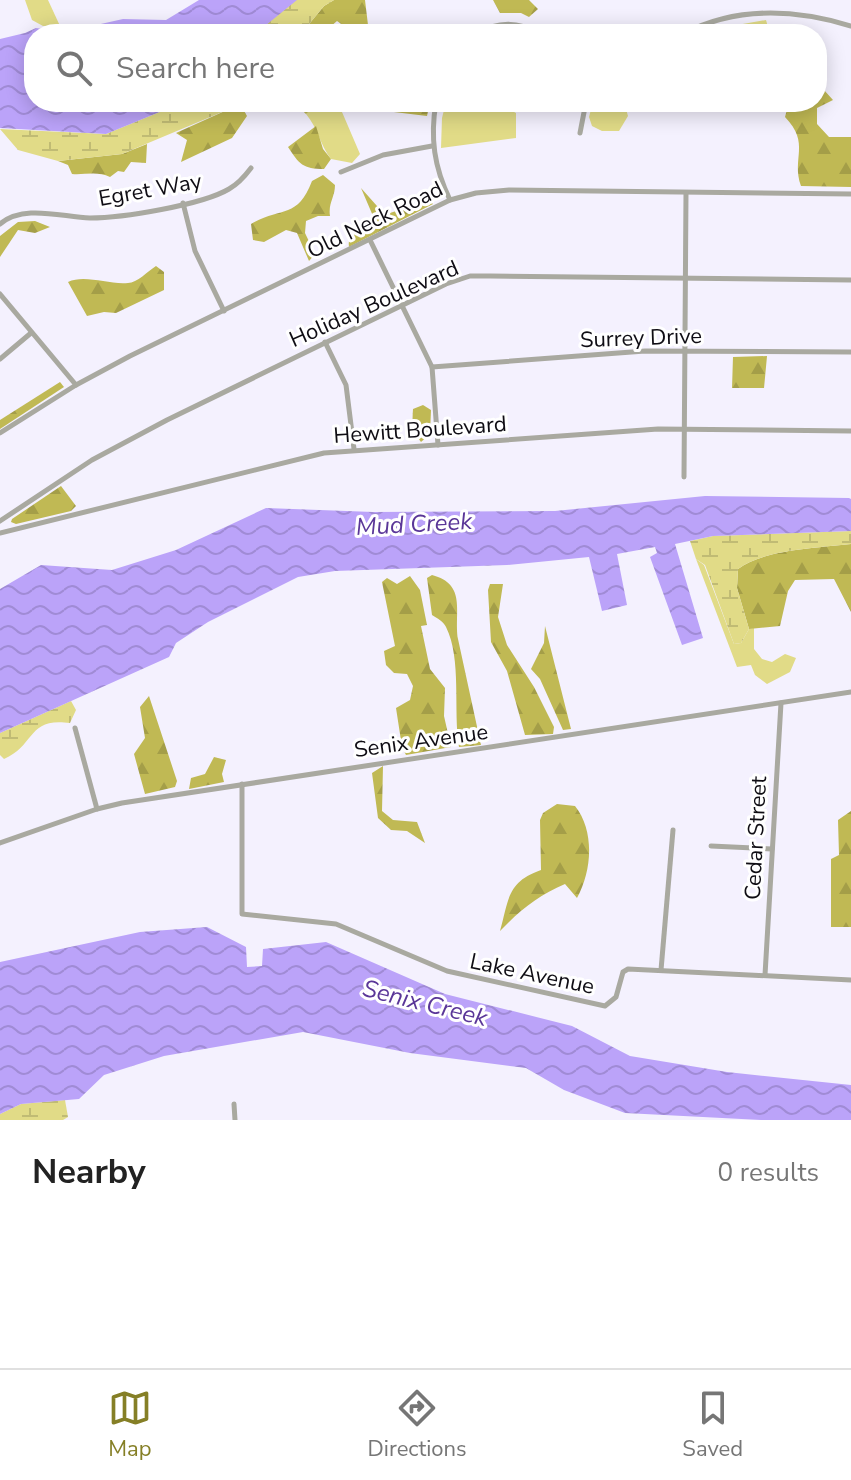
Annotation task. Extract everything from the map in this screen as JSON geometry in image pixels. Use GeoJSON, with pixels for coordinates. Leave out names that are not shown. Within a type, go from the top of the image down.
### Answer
{"type":"FeatureCollection","features":[{"type":"Feature","properties":{"kind":"street"},"geometry":{"type":"LineString","coordinates":[[712,24],[736,16],[788,12],[851,26]]}},
{"type":"Feature","properties":{"kind":"street"},"geometry":{"type":"LineString","coordinates":[[435,112],[432,146],[438,173],[450,200]]}},
{"type":"Feature","properties":{"kind":"street"},"geometry":{"type":"LineString","coordinates":[[580,133],[584,112]]}},
{"type":"Feature","properties":{"kind":"street"},"geometry":{"type":"LineString","coordinates":[[341,172],[383,155],[432,146]]}},
{"type":"Feature","properties":{"kind":"street","name":"Egret Way"},"geometry":{"type":"LineString","coordinates":[[0,224],[15,215],[103,218],[183,203],[230,189],[251,168]]}},
{"type":"Feature","properties":{"kind":"street","name":"Old Neck Road"},"geometry":{"type":"LineString","coordinates":[[0,433],[76,385],[450,200],[476,193],[509,190],[851,194]]}},
{"type":"Feature","properties":{"kind":"street"},"geometry":{"type":"LineString","coordinates":[[684,477],[686,193]]}},
{"type":"Feature","properties":{"kind":"street"},"geometry":{"type":"LineString","coordinates":[[183,203],[195,251],[224,311]]}},
{"type":"Feature","properties":{"kind":"street"},"geometry":{"type":"LineString","coordinates":[[370,240],[432,367],[438,445]]}},
{"type":"Feature","properties":{"kind":"street","name":"Holiday Boulevard"},"geometry":{"type":"LineString","coordinates":[[0,521],[92,460],[325,342],[446,284],[470,276],[851,280]]}},
{"type":"Feature","properties":{"kind":"street"},"geometry":{"type":"LineString","coordinates":[[0,294],[76,385]]}},
{"type":"Feature","properties":{"kind":"street"},"geometry":{"type":"LineString","coordinates":[[0,359],[31,333]]}},
{"type":"Feature","properties":{"kind":"street"},"geometry":{"type":"LineString","coordinates":[[325,342],[346,385],[354,449]]}},
{"type":"Feature","properties":{"kind":"street","name":"Surrey Drive"},"geometry":{"type":"LineString","coordinates":[[432,367],[645,351],[851,352]]}},
{"type":"Feature","properties":{"kind":"street","name":"Hewitt Boulevard"},"geometry":{"type":"LineString","coordinates":[[0,533],[301,457],[354,449],[683,429],[851,431]]}},
{"type":"Feature","properties":{"kind":"street","name":"Senix Avenue"},"geometry":{"type":"LineString","coordinates":[[0,843],[97,809],[242,784],[851,692]]}},
{"type":"Feature","properties":{"kind":"street","name":"Cedar Street"},"geometry":{"type":"LineString","coordinates":[[765,975],[781,703]]}},
{"type":"Feature","properties":{"kind":"street"},"geometry":{"type":"LineString","coordinates":[[75,728],[97,809]]}},
{"type":"Feature","properties":{"kind":"street","name":"Lake Avenue"},"geometry":{"type":"LineString","coordinates":[[242,784],[242,914],[336,924],[447,971],[605,1006],[616,997],[623,972],[628,969],[851,980]]}},
{"type":"Feature","properties":{"kind":"street"},"geometry":{"type":"LineString","coordinates":[[661,970],[673,830]]}},
{"type":"Feature","properties":{"kind":"street"},"geometry":{"type":"LineString","coordinates":[[711,846],[772,849]]}},
{"type":"Feature","properties":{"kind":"street"},"geometry":{"type":"LineString","coordinates":[[234,1104],[235,1120]]}},
{"type":"Feature","properties":{"kind":"green space"},"geometry":{"type":"Polygon","coordinates":[[[25,0],[48,0],[59,24],[39,24],[32,20],[25,0]]]}},
{"type":"Feature","properties":{"kind":"green space"},"geometry":{"type":"Polygon","coordinates":[[[296,0],[334,0],[324,6],[309,24],[266,24],[296,0]]]}},
{"type":"Feature","properties":{"kind":"green space"},"geometry":{"type":"Polygon","coordinates":[[[334,0],[365,0],[368,24],[341,24],[337,21],[334,24],[309,24],[324,6],[334,0]]]}},
{"type":"Feature","properties":{"kind":"green space"},"geometry":{"type":"Polygon","coordinates":[[[493,0],[529,0],[538,9],[529,17],[521,13],[500,13],[493,0]]]}},
{"type":"Feature","properties":{"kind":"green space"},"geometry":{"type":"Polygon","coordinates":[[[766,20],[767,24],[743,24],[766,20]]]}},
{"type":"Feature","properties":{"kind":"green space"},"geometry":{"type":"Polygon","coordinates":[[[160,112],[222,112],[122,154],[58,161],[18,150],[0,129],[106,134],[160,112]]]}},
{"type":"Feature","properties":{"kind":"green space"},"geometry":{"type":"Polygon","coordinates":[[[223,112],[245,112],[247,116],[232,138],[181,162],[187,140],[176,133],[223,112]]]}},
{"type":"Feature","properties":{"kind":"green space"},"geometry":{"type":"Polygon","coordinates":[[[342,112],[360,154],[352,163],[331,159],[306,114],[342,112]]]}},
{"type":"Feature","properties":{"kind":"green space"},"geometry":{"type":"Polygon","coordinates":[[[394,112],[428,112],[427,116],[394,112]]]}},
{"type":"Feature","properties":{"kind":"green space"},"geometry":{"type":"Polygon","coordinates":[[[444,112],[514,112],[516,138],[441,148],[444,112]]]}},
{"type":"Feature","properties":{"kind":"green space"},"geometry":{"type":"Polygon","coordinates":[[[590,112],[627,112],[628,116],[619,131],[602,131],[592,126],[590,112]]]}},
{"type":"Feature","properties":{"kind":"green space"},"geometry":{"type":"Polygon","coordinates":[[[786,112],[817,112],[817,124],[829,137],[851,137],[851,187],[801,186],[799,143],[785,117],[786,112]]]}},
{"type":"Feature","properties":{"kind":"green space"},"geometry":{"type":"Polygon","coordinates":[[[316,126],[323,149],[331,159],[324,169],[302,164],[288,147],[316,126]]]}},
{"type":"Feature","properties":{"kind":"green space"},"geometry":{"type":"Polygon","coordinates":[[[147,144],[146,163],[131,162],[124,172],[118,171],[110,177],[72,174],[68,165],[58,161],[122,154],[147,144]]]}},
{"type":"Feature","properties":{"kind":"green space"},"geometry":{"type":"Polygon","coordinates":[[[323,175],[335,185],[335,189],[330,216],[318,216],[306,221],[305,233],[315,254],[309,261],[297,233],[286,230],[264,242],[253,240],[251,224],[294,207],[312,181],[323,175]]]}},
{"type":"Feature","properties":{"kind":"green space"},"geometry":{"type":"Polygon","coordinates":[[[361,188],[377,206],[390,213],[429,200],[433,204],[349,247],[353,232],[373,216],[361,188]]]}},
{"type":"Feature","properties":{"kind":"green space"},"geometry":{"type":"Polygon","coordinates":[[[35,221],[50,227],[35,233],[18,230],[0,257],[0,236],[18,222],[35,221]]]}},
{"type":"Feature","properties":{"kind":"green space"},"geometry":{"type":"Polygon","coordinates":[[[156,266],[164,272],[164,290],[116,313],[87,316],[68,282],[82,279],[131,282],[156,266]]]}},
{"type":"Feature","properties":{"kind":"green space"},"geometry":{"type":"Polygon","coordinates":[[[767,356],[764,388],[732,388],[733,357],[767,356]]]}},
{"type":"Feature","properties":{"kind":"green space"},"geometry":{"type":"Polygon","coordinates":[[[60,382],[64,387],[0,429],[0,420],[60,382]]]}},
{"type":"Feature","properties":{"kind":"green space"},"geometry":{"type":"Polygon","coordinates":[[[423,405],[431,410],[430,434],[421,442],[414,430],[413,409],[423,405]]]}},
{"type":"Feature","properties":{"kind":"green space"},"geometry":{"type":"Polygon","coordinates":[[[61,486],[76,506],[71,511],[16,524],[11,522],[12,519],[61,486]]]}},
{"type":"Feature","properties":{"kind":"green space"},"geometry":{"type":"Polygon","coordinates":[[[851,531],[851,544],[777,553],[738,569],[737,588],[749,629],[741,643],[734,644],[705,565],[696,559],[690,541],[713,536],[851,531]]]}},
{"type":"Feature","properties":{"kind":"green space"},"geometry":{"type":"Polygon","coordinates":[[[851,544],[851,612],[834,579],[795,580],[788,591],[780,626],[749,629],[737,588],[738,569],[777,553],[851,544]]]}},
{"type":"Feature","properties":{"kind":"green space"},"geometry":{"type":"Polygon","coordinates":[[[696,559],[704,565],[734,644],[741,643],[749,629],[754,628],[754,649],[762,659],[772,662],[785,654],[796,658],[790,672],[767,684],[755,675],[751,665],[737,667],[696,559]]]}},
{"type":"Feature","properties":{"kind":"green space"},"geometry":{"type":"Polygon","coordinates":[[[432,575],[443,579],[455,592],[458,639],[481,745],[459,747],[454,654],[445,625],[432,615],[427,578],[432,575]]]}},
{"type":"Feature","properties":{"kind":"green space"},"geometry":{"type":"Polygon","coordinates":[[[410,576],[420,590],[427,625],[421,626],[430,669],[445,688],[444,716],[451,747],[406,755],[396,708],[410,700],[413,686],[407,674],[394,673],[386,665],[384,651],[395,646],[382,582],[387,578],[397,584],[410,576]]]}},
{"type":"Feature","properties":{"kind":"green space"},"geometry":{"type":"Polygon","coordinates":[[[490,584],[503,584],[498,617],[507,645],[534,687],[554,727],[553,734],[525,735],[507,671],[491,642],[490,584]]]}},
{"type":"Feature","properties":{"kind":"green space"},"geometry":{"type":"Polygon","coordinates":[[[545,626],[571,729],[563,730],[540,679],[531,669],[544,643],[545,626]]]}},
{"type":"Feature","properties":{"kind":"green space"},"geometry":{"type":"Polygon","coordinates":[[[149,696],[177,781],[175,787],[145,794],[134,754],[145,738],[140,707],[149,696]]]}},
{"type":"Feature","properties":{"kind":"green space"},"geometry":{"type":"Polygon","coordinates":[[[71,701],[76,710],[70,723],[46,724],[14,753],[4,759],[0,755],[0,733],[71,701]]]}},
{"type":"Feature","properties":{"kind":"green space"},"geometry":{"type":"Polygon","coordinates":[[[214,757],[226,760],[222,774],[224,782],[189,789],[191,778],[205,774],[214,757]]]}},
{"type":"Feature","properties":{"kind":"green space"},"geometry":{"type":"Polygon","coordinates":[[[383,766],[382,811],[393,820],[417,822],[425,843],[407,831],[391,830],[378,818],[372,773],[383,766]]]}},
{"type":"Feature","properties":{"kind":"green space"},"geometry":{"type":"Polygon","coordinates":[[[557,804],[575,806],[586,827],[589,851],[582,887],[577,898],[565,884],[547,893],[522,910],[500,931],[515,886],[541,870],[540,820],[543,813],[557,804]]]}},
{"type":"Feature","properties":{"kind":"green space"},"geometry":{"type":"Polygon","coordinates":[[[851,811],[851,927],[831,927],[831,859],[839,855],[838,820],[851,811]]]}},
{"type":"Feature","properties":{"kind":"green space"},"geometry":{"type":"Polygon","coordinates":[[[65,1100],[68,1117],[63,1120],[0,1120],[0,1114],[21,1104],[65,1100]]]}},
{"type":"Feature","properties":{"kind":"water"},"geometry":{"type":"Polygon","coordinates":[[[199,0],[297,0],[267,24],[101,24],[123,19],[166,20],[199,0]]]}},
{"type":"Feature","properties":{"kind":"water"},"geometry":{"type":"Polygon","coordinates":[[[24,33],[24,112],[160,112],[106,134],[0,128],[0,39],[24,33]]]}},
{"type":"Feature","properties":{"kind":"water","name":"Mud Creek"},"geometry":{"type":"Polygon","coordinates":[[[705,496],[849,498],[851,531],[713,536],[675,544],[703,638],[682,645],[650,557],[657,553],[655,547],[617,554],[627,605],[602,611],[589,557],[507,565],[335,571],[298,577],[208,622],[176,643],[169,657],[0,733],[0,589],[41,565],[112,570],[176,550],[266,508],[373,512],[555,511],[705,496]]]}},
{"type":"Feature","properties":{"kind":"water","name":"Senix Creek"},"geometry":{"type":"Polygon","coordinates":[[[207,927],[246,947],[247,967],[262,966],[263,949],[326,942],[445,994],[572,1026],[630,1056],[727,1072],[851,1085],[851,1120],[761,1120],[625,1113],[564,1090],[526,1068],[410,1053],[303,1032],[164,1056],[104,1075],[79,1099],[21,1104],[0,1114],[0,962],[140,932],[207,927]]]}}]}
